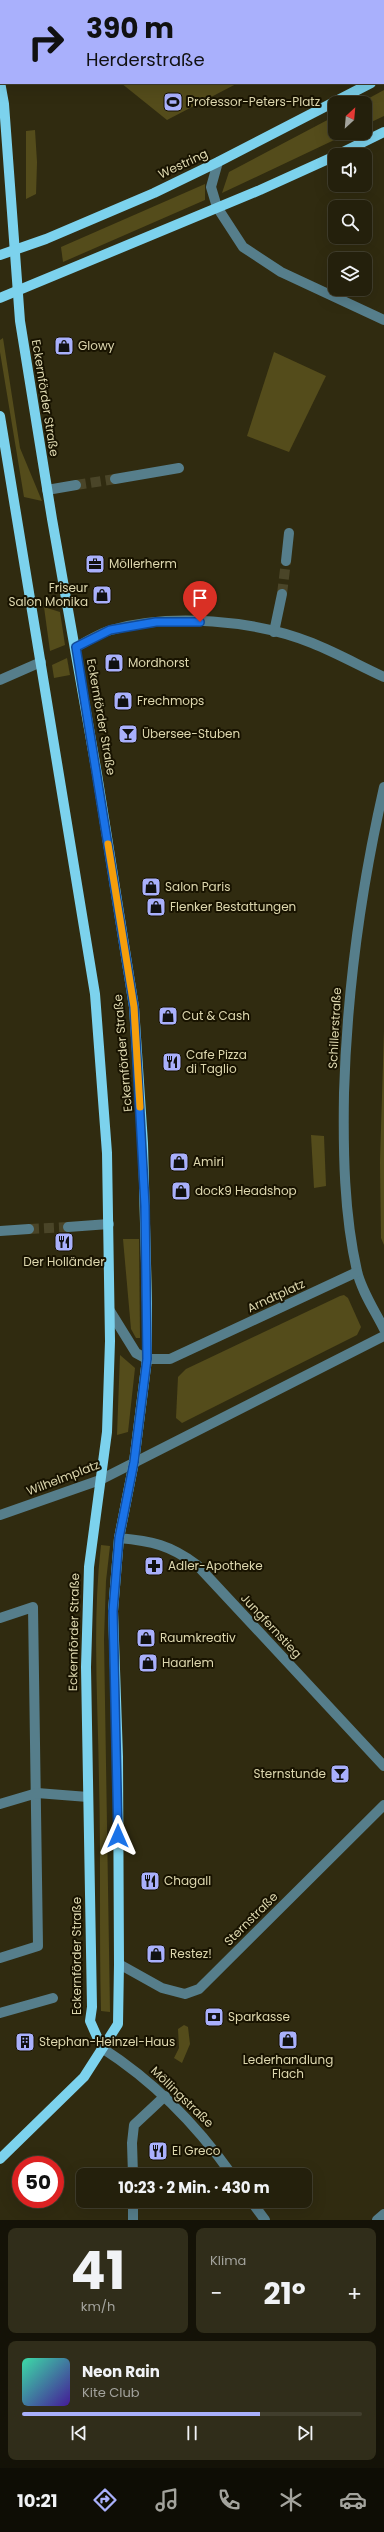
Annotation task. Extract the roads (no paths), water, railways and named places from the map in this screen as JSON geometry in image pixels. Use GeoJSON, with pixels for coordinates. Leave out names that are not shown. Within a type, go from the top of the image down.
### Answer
{"type":"FeatureCollection","features":[{"type":"Feature","properties":{"kind":"main road","name":"Eckernförder Straße"},"geometry":{"type":"LineString","coordinates":[[0,84],[16,249],[20,321],[47,490],[76,647],[134,1007],[145,1206],[147,1359],[134,1462],[119,1538],[113,1611],[118,1757],[120,1964],[118,2024],[102,2048]]}},
{"type":"Feature","properties":{"kind":"main road","name":"Westring"},"geometry":{"type":"LineString","coordinates":[[0,255],[91,220],[218,162],[369,84]]}},
{"type":"Feature","properties":{"kind":"main road"},"geometry":{"type":"LineString","coordinates":[[351,148],[384,132]]}},
{"type":"Feature","properties":{"kind":"main road"},"geometry":{"type":"LineString","coordinates":[[0,298],[328,158]]}},
{"type":"Feature","properties":{"kind":"main road","name":"Eckernförder Straße"},"geometry":{"type":"LineString","coordinates":[[0,416],[95,994],[102,1062],[109,1224],[110,1311],[107,1432],[88,1567],[86,1667],[92,2007],[90,2021],[102,2048]]}},
{"type":"Feature","properties":{"kind":"main road"},"geometry":{"type":"LineString","coordinates":[[0,2159],[84,2077],[102,2048]]}},
{"type":"Feature","properties":{"kind":"street"},"geometry":{"type":"LineString","coordinates":[[218,162],[211,187],[217,207],[243,247],[281,272],[384,320]]}},
{"type":"Feature","properties":{"kind":"street"},"geometry":{"type":"LineString","coordinates":[[115,479],[179,468]]}},
{"type":"Feature","properties":{"kind":"street"},"geometry":{"type":"LineString","coordinates":[[47,490],[76,485]]}},
{"type":"Feature","properties":{"kind":"street"},"geometry":{"type":"LineString","coordinates":[[286,561],[288,533]]}},
{"type":"Feature","properties":{"kind":"street"},"geometry":{"type":"LineString","coordinates":[[274,632],[282,594]]}},
{"type":"Feature","properties":{"kind":"street"},"geometry":{"type":"LineString","coordinates":[[76,647],[110,630],[156,622],[214,622],[274,632],[311,643],[384,677]]}},
{"type":"Feature","properties":{"kind":"street"},"geometry":{"type":"LineString","coordinates":[[0,680],[41,662]]}},
{"type":"Feature","properties":{"kind":"street","name":"Schillerstraße"},"geometry":{"type":"LineString","coordinates":[[357,1272],[349,1224],[343,1143],[346,1049],[358,922],[384,787]]}},
{"type":"Feature","properties":{"kind":"street"},"geometry":{"type":"LineString","coordinates":[[68,1228],[109,1224]]}},
{"type":"Feature","properties":{"kind":"street"},"geometry":{"type":"LineString","coordinates":[[0,1231],[30,1229]]}},
{"type":"Feature","properties":{"kind":"street"},"geometry":{"type":"LineString","coordinates":[[357,1272],[384,1329]]}},
{"type":"Feature","properties":{"kind":"street","name":"Arndtplatz"},"geometry":{"type":"LineString","coordinates":[[147,1359],[170,1359],[180,1356],[357,1272]]}},
{"type":"Feature","properties":{"kind":"street"},"geometry":{"type":"LineString","coordinates":[[110,1311],[136,1353],[147,1359]]}},
{"type":"Feature","properties":{"kind":"street"},"geometry":{"type":"LineString","coordinates":[[134,1462],[384,1336]]}},
{"type":"Feature","properties":{"kind":"street","name":"Wilhelmplatz"},"geometry":{"type":"LineString","coordinates":[[0,1515],[100,1480],[134,1462]]}},
{"type":"Feature","properties":{"kind":"street","name":"Jungfernstieg"},"geometry":{"type":"LineString","coordinates":[[119,1538],[159,1543],[178,1551],[197,1565],[384,1766]]}},
{"type":"Feature","properties":{"kind":"street"},"geometry":{"type":"LineString","coordinates":[[0,1618],[33,1607],[37,1792],[38,1946],[0,1958]]}},
{"type":"Feature","properties":{"kind":"street"},"geometry":{"type":"LineString","coordinates":[[0,1804],[37,1792],[88,1797]]}},
{"type":"Feature","properties":{"kind":"street","name":"Sternstraße"},"geometry":{"type":"LineString","coordinates":[[120,1964],[162,1988],[185,1994],[199,1989],[384,1805]]}},
{"type":"Feature","properties":{"kind":"street"},"geometry":{"type":"LineString","coordinates":[[0,2013],[53,1998]]}},
{"type":"Feature","properties":{"kind":"street","name":"Möllingstraße"},"geometry":{"type":"LineString","coordinates":[[102,2048],[129,2066],[165,2096],[207,2140],[227,2168]]}},
{"type":"Feature","properties":{"kind":"street"},"geometry":{"type":"LineString","coordinates":[[133,2168],[134,2125],[165,2096]]}},
{"type":"Feature","properties":{"kind":"street"},"geometry":{"type":"LineString","coordinates":[[133,2208],[133,2220]]}},
{"type":"Feature","properties":{"kind":"street"},"geometry":{"type":"LineString","coordinates":[[256,2208],[265,2220]]}},
{"type":"Feature","properties":{"kind":"street"},"geometry":{"type":"LineString","coordinates":[[377,2220],[384,2214]]}},
{"type":"Feature","properties":{"kind":"tunnel"},"geometry":{"type":"LineString","coordinates":[[76,485],[115,479]]}},
{"type":"Feature","properties":{"kind":"tunnel"},"geometry":{"type":"LineString","coordinates":[[282,594],[286,561]]}},
{"type":"Feature","properties":{"kind":"tunnel"},"geometry":{"type":"LineString","coordinates":[[29,1229],[68,1227]]}},
{"type":"Feature","properties":{"kind":"place","name":"Professor-Peters-Platz"},"geometry":{"type":"Point","coordinates":[173,102]}},
{"type":"Feature","properties":{"kind":"place","name":"Glowy"},"geometry":{"type":"Point","coordinates":[64,346]}},
{"type":"Feature","properties":{"kind":"place","name":"Möllerherm"},"geometry":{"type":"Point","coordinates":[95,564]}},
{"type":"Feature","properties":{"kind":"place","name":"Friseur Salon Monika"},"geometry":{"type":"Point","coordinates":[102,595]}},
{"type":"Feature","properties":{"kind":"place","name":"Mordhorst"},"geometry":{"type":"Point","coordinates":[114,663]}},
{"type":"Feature","properties":{"kind":"place","name":"Frechmops"},"geometry":{"type":"Point","coordinates":[123,701]}},
{"type":"Feature","properties":{"kind":"place","name":"Übersee-Stuben"},"geometry":{"type":"Point","coordinates":[128,734]}},
{"type":"Feature","properties":{"kind":"place","name":"Salon Paris"},"geometry":{"type":"Point","coordinates":[151,887]}},
{"type":"Feature","properties":{"kind":"place","name":"Flenker Bestattungen"},"geometry":{"type":"Point","coordinates":[156,907]}},
{"type":"Feature","properties":{"kind":"place","name":"Cut & Cash"},"geometry":{"type":"Point","coordinates":[168,1016]}},
{"type":"Feature","properties":{"kind":"place","name":"Cafe Pizza di Taglio"},"geometry":{"type":"Point","coordinates":[172,1062]}},
{"type":"Feature","properties":{"kind":"place","name":"Amiri"},"geometry":{"type":"Point","coordinates":[179,1162]}},
{"type":"Feature","properties":{"kind":"place","name":"dock9 Headshop"},"geometry":{"type":"Point","coordinates":[181,1191]}},
{"type":"Feature","properties":{"kind":"place","name":"Der Holländer"},"geometry":{"type":"Point","coordinates":[64,1242]}},
{"type":"Feature","properties":{"kind":"place","name":"Adler-Apotheke"},"geometry":{"type":"Point","coordinates":[154,1566]}},
{"type":"Feature","properties":{"kind":"place","name":"Raumkreativ"},"geometry":{"type":"Point","coordinates":[146,1638]}},
{"type":"Feature","properties":{"kind":"place","name":"Haarlem"},"geometry":{"type":"Point","coordinates":[148,1663]}},
{"type":"Feature","properties":{"kind":"place","name":"Sternstunde"},"geometry":{"type":"Point","coordinates":[340,1774]}},
{"type":"Feature","properties":{"kind":"place","name":"Chagall"},"geometry":{"type":"Point","coordinates":[150,1881]}},
{"type":"Feature","properties":{"kind":"place","name":"Restez!"},"geometry":{"type":"Point","coordinates":[156,1954]}},
{"type":"Feature","properties":{"kind":"place","name":"Sparkasse"},"geometry":{"type":"Point","coordinates":[214,2017]}},
{"type":"Feature","properties":{"kind":"place","name":"Lederhandlung Flach"},"geometry":{"type":"Point","coordinates":[288,2040]}},
{"type":"Feature","properties":{"kind":"place","name":"Stephan-Heinzel-Haus"},"geometry":{"type":"Point","coordinates":[25,2042]}},
{"type":"Feature","properties":{"kind":"place","name":"El Greco"},"geometry":{"type":"Point","coordinates":[158,2151]}}]}
